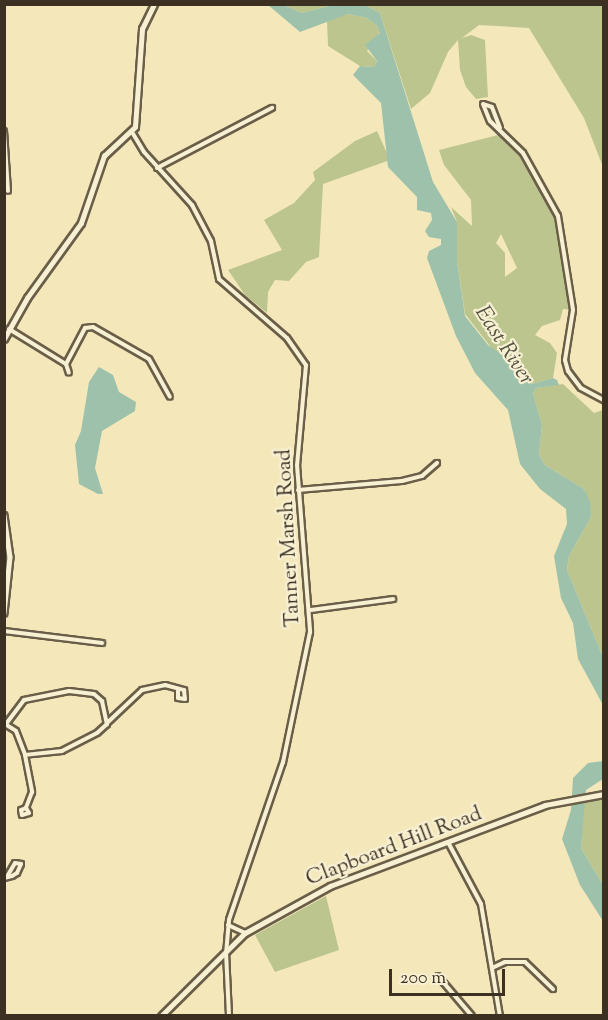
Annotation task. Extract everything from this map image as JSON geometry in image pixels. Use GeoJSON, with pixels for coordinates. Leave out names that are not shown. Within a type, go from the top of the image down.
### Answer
{"type":"FeatureCollection","features":[{"type":"Feature","properties":{"kind":"street"},"geometry":{"type":"LineString","coordinates":[[69,373],[66,364],[6,334],[81,224],[104,156],[132,132],[138,115],[142,29],[154,4]]}},
{"type":"Feature","properties":{"kind":"street"},"geometry":{"type":"LineString","coordinates":[[500,128],[492,107],[483,104],[484,113],[523,153],[558,216],[573,310],[565,360],[568,371],[581,388],[603,400]]}},
{"type":"Feature","properties":{"kind":"street"},"geometry":{"type":"LineString","coordinates":[[157,168],[272,108]]}},
{"type":"Feature","properties":{"kind":"street"},"geometry":{"type":"LineString","coordinates":[[4,132],[8,191]]}},
{"type":"Feature","properties":{"kind":"street","name":"Tanner Marsh Road"},"geometry":{"type":"LineString","coordinates":[[132,132],[157,168],[192,205],[211,241],[219,279],[287,338],[306,365],[298,440],[298,490],[311,610],[296,709],[283,762],[228,925],[226,951],[230,1016]]}},
{"type":"Feature","properties":{"kind":"street"},"geometry":{"type":"LineString","coordinates":[[66,364],[85,328],[93,327],[149,359],[170,397]]}},
{"type":"Feature","properties":{"kind":"street"},"geometry":{"type":"LineString","coordinates":[[298,490],[402,481],[422,476],[437,463]]}},
{"type":"Feature","properties":{"kind":"street"},"geometry":{"type":"LineString","coordinates":[[4,515],[10,557],[4,613]]}},
{"type":"Feature","properties":{"kind":"street"},"geometry":{"type":"LineString","coordinates":[[311,610],[393,599]]}},
{"type":"Feature","properties":{"kind":"street"},"geometry":{"type":"LineString","coordinates":[[4,631],[102,643]]}},
{"type":"Feature","properties":{"kind":"street"},"geometry":{"type":"LineString","coordinates":[[25,755],[62,751],[90,738],[142,690],[165,685],[178,691]]}},
{"type":"Feature","properties":{"kind":"street"},"geometry":{"type":"LineString","coordinates":[[26,808],[32,792],[25,755],[16,731],[5,724],[24,700],[69,691],[99,698],[107,724]]}},
{"type":"Feature","properties":{"kind":"street","name":"Clapboard Hill Road"},"geometry":{"type":"LineString","coordinates":[[161,1016],[245,933],[338,882],[568,800],[603,794]]}},
{"type":"Feature","properties":{"kind":"street"},"geometry":{"type":"LineString","coordinates":[[449,844],[482,904],[500,1016]]}},
{"type":"Feature","properties":{"kind":"street"},"geometry":{"type":"LineString","coordinates":[[228,925],[245,933]]}},
{"type":"Feature","properties":{"kind":"street"},"geometry":{"type":"LineString","coordinates":[[492,968],[506,962],[525,962],[553,989]]}},
{"type":"Feature","properties":{"kind":"street"},"geometry":{"type":"LineString","coordinates":[[438,976],[472,1016]]}},
{"type":"Feature","properties":{"kind":"shaded area"},"geometry":{"type":"Polygon","coordinates":[[[268,5],[284,5],[302,13],[333,5],[365,5],[380,13],[433,182],[457,222],[457,261],[465,316],[488,345],[512,362],[532,384],[553,378],[557,380],[559,385],[536,388],[533,393],[542,425],[539,455],[545,465],[584,489],[590,502],[591,517],[569,556],[567,570],[603,657],[603,705],[578,659],[573,623],[561,598],[554,556],[567,524],[566,509],[540,489],[520,464],[508,410],[475,373],[456,336],[427,258],[429,251],[441,245],[441,239],[429,237],[425,231],[432,220],[431,213],[417,210],[417,197],[388,167],[381,103],[353,75],[360,66],[374,67],[377,61],[365,45],[380,33],[377,26],[367,18],[348,14],[300,32],[268,5]]]}},
{"type":"Feature","properties":{"kind":"shaded area"},"geometry":{"type":"Polygon","coordinates":[[[284,5],[333,5],[302,13],[284,5]]]}},
{"type":"Feature","properties":{"kind":"shaded area"},"geometry":{"type":"Polygon","coordinates":[[[365,5],[603,5],[603,167],[584,118],[529,28],[479,25],[462,38],[471,35],[485,40],[488,97],[476,99],[466,87],[460,70],[458,40],[448,52],[430,93],[411,109],[380,13],[365,5]]]}},
{"type":"Feature","properties":{"kind":"shaded area"},"geometry":{"type":"Polygon","coordinates":[[[348,14],[367,18],[377,26],[380,32],[367,51],[377,61],[374,67],[360,66],[328,46],[327,21],[348,14]]]}},
{"type":"Feature","properties":{"kind":"shaded area"},"geometry":{"type":"Polygon","coordinates":[[[377,131],[390,160],[323,184],[319,257],[306,262],[289,281],[275,280],[268,292],[267,313],[245,295],[228,270],[282,250],[264,220],[294,203],[315,180],[313,172],[355,141],[377,131]]]}},
{"type":"Feature","properties":{"kind":"shaded area"},"geometry":{"type":"Polygon","coordinates":[[[506,133],[523,153],[558,216],[573,310],[563,309],[560,320],[542,326],[535,335],[550,343],[557,353],[553,378],[532,384],[512,362],[493,350],[465,314],[457,261],[457,222],[451,207],[472,226],[471,200],[444,165],[439,150],[506,133]],[[501,234],[496,243],[505,253],[505,277],[517,268],[501,234]]]}},
{"type":"Feature","properties":{"kind":"shaded area"},"geometry":{"type":"Polygon","coordinates":[[[99,367],[113,375],[119,392],[136,402],[135,411],[102,431],[95,468],[103,494],[98,494],[79,484],[75,445],[81,431],[89,382],[99,367]]]}},
{"type":"Feature","properties":{"kind":"shaded area"},"geometry":{"type":"Polygon","coordinates":[[[563,384],[594,413],[603,410],[603,657],[567,570],[569,556],[591,517],[584,489],[545,465],[539,455],[542,425],[533,393],[536,388],[563,384]]]}},
{"type":"Feature","properties":{"kind":"shaded area"},"geometry":{"type":"Polygon","coordinates":[[[603,761],[603,779],[586,790],[581,848],[603,885],[603,921],[580,885],[562,839],[571,810],[573,778],[588,763],[603,761]]]}},
{"type":"Feature","properties":{"kind":"shaded area"},"geometry":{"type":"Polygon","coordinates":[[[603,800],[603,885],[581,848],[584,801],[603,800]]]}},
{"type":"Feature","properties":{"kind":"shaded area"},"geometry":{"type":"Polygon","coordinates":[[[326,896],[339,950],[275,972],[255,935],[326,896]]]}},
{"type":"Feature","properties":{"kind":"water label","name":"East River"},"geometry":{"type":"Point","coordinates":[503,346]}}]}
